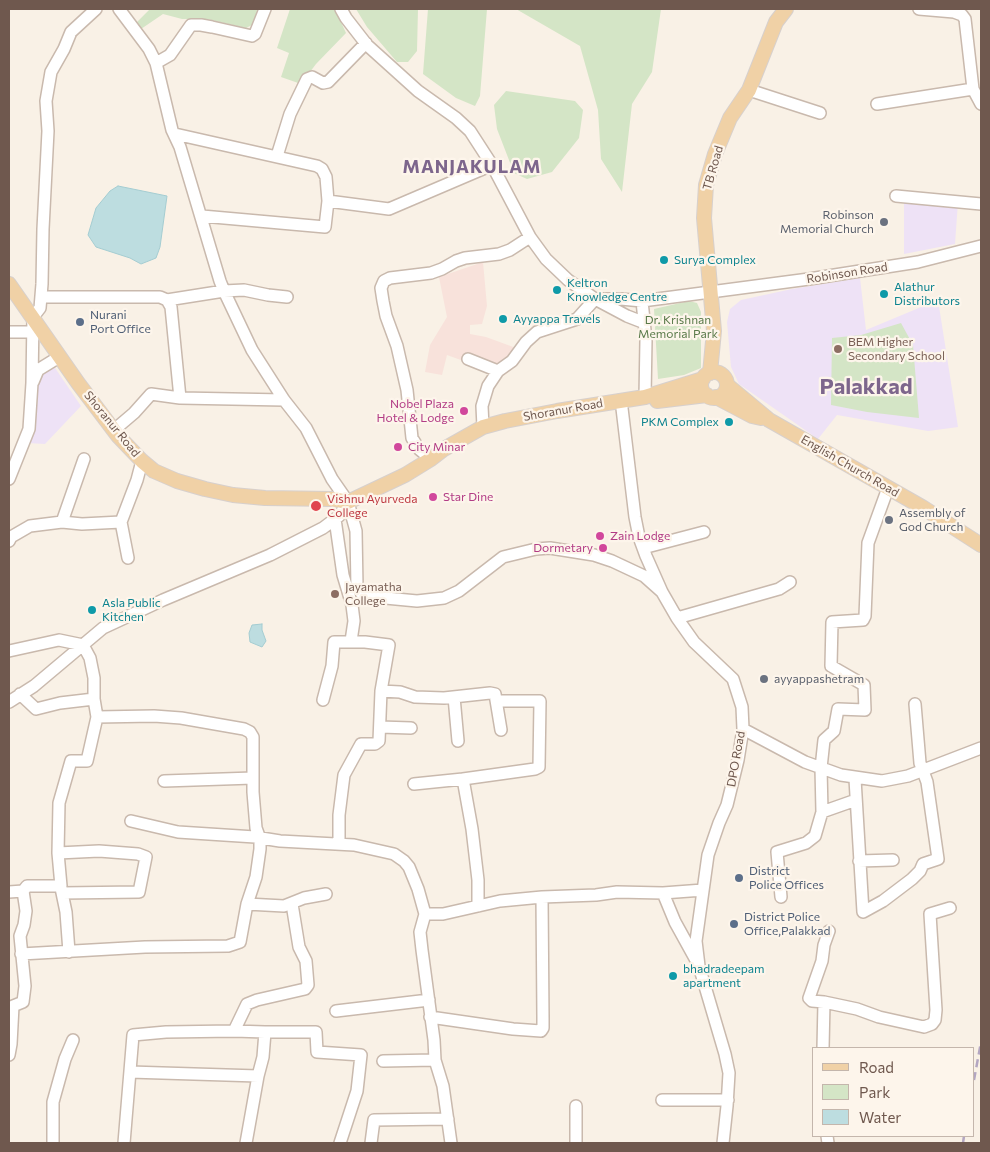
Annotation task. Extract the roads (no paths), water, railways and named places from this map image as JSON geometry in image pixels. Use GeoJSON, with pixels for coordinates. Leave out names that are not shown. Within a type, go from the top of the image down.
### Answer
{"type":"FeatureCollection","features":[{"type":"Feature","properties":{"kind":"main road","name":"TB Road"},"geometry":{"type":"LineString","coordinates":[[716,378],[714,331],[704,218],[706,185],[715,154],[730,118],[749,90],[776,22],[786,9]]}},
{"type":"Feature","properties":{"kind":"main road","name":"Shoranur Road"},"geometry":{"type":"LineString","coordinates":[[9,284],[59,357],[114,430],[142,461],[154,471],[178,481],[233,495],[340,508],[405,475],[444,449],[483,427],[505,421],[621,403],[712,396]]}},
{"type":"Feature","properties":{"kind":"main road","name":"Shoranur Road"},"geometry":{"type":"LineString","coordinates":[[430,459],[484,433],[506,426],[621,403],[716,378]]}},
{"type":"Feature","properties":{"kind":"main road"},"geometry":{"type":"LineString","coordinates":[[716,378],[722,394],[712,396],[701,386],[716,378]]}},
{"type":"Feature","properties":{"kind":"main road","name":"English Church Road"},"geometry":{"type":"LineString","coordinates":[[716,378],[769,420],[922,507],[981,546]]}},
{"type":"Feature","properties":{"kind":"main road","name":"English Church Road"},"geometry":{"type":"LineString","coordinates":[[712,396],[752,416],[769,420]]}},
{"type":"Feature","properties":{"kind":"street"},"geometry":{"type":"LineString","coordinates":[[9,479],[14,451],[29,429],[33,317],[40,308],[41,297],[48,131],[46,101],[51,72],[71,32],[96,9]]}},
{"type":"Feature","properties":{"kind":"street"},"geometry":{"type":"LineString","coordinates":[[119,9],[149,49],[156,63],[175,134],[224,291],[252,350],[284,400],[306,428],[332,479],[340,508],[343,575],[352,605],[354,621],[351,641]]}},
{"type":"Feature","properties":{"kind":"street"},"geometry":{"type":"LineString","coordinates":[[156,63],[170,55],[191,25],[201,24],[252,36],[255,34],[266,9]]}},
{"type":"Feature","properties":{"kind":"street"},"geometry":{"type":"LineString","coordinates":[[341,9],[366,43],[418,91],[456,118],[470,131],[492,165],[530,237],[546,259],[568,280],[595,299],[645,323]]}},
{"type":"Feature","properties":{"kind":"street"},"geometry":{"type":"LineString","coordinates":[[919,9],[954,12],[962,15],[965,19],[973,89],[981,104]]}},
{"type":"Feature","properties":{"kind":"street"},"geometry":{"type":"LineString","coordinates":[[277,156],[290,114],[307,79],[312,77],[323,83],[328,82],[366,43]]}},
{"type":"Feature","properties":{"kind":"street"},"geometry":{"type":"LineString","coordinates":[[877,104],[973,89]]}},
{"type":"Feature","properties":{"kind":"street"},"geometry":{"type":"LineString","coordinates":[[749,90],[820,113]]}},
{"type":"Feature","properties":{"kind":"street"},"geometry":{"type":"LineString","coordinates":[[175,134],[303,162],[322,169],[326,177],[328,201],[325,227],[202,216]]}},
{"type":"Feature","properties":{"kind":"street"},"geometry":{"type":"LineString","coordinates":[[328,201],[389,209],[492,165]]}},
{"type":"Feature","properties":{"kind":"street"},"geometry":{"type":"LineString","coordinates":[[896,196],[981,204]]}},
{"type":"Feature","properties":{"kind":"street"},"geometry":{"type":"LineString","coordinates":[[430,459],[419,449],[412,438],[407,390],[397,346],[386,316],[383,301],[381,288],[384,281],[390,278],[431,273],[465,258],[500,254],[530,237]]}},
{"type":"Feature","properties":{"kind":"street","name":"Robinson Road"},"geometry":{"type":"LineString","coordinates":[[595,299],[642,301],[711,292],[918,262],[981,246]]}},
{"type":"Feature","properties":{"kind":"street"},"geometry":{"type":"LineString","coordinates":[[41,297],[160,297],[168,300],[224,291],[244,290],[287,297]]}},
{"type":"Feature","properties":{"kind":"street"},"geometry":{"type":"LineString","coordinates":[[483,427],[482,406],[488,386],[498,371],[512,361],[526,342],[537,332],[577,319],[595,299]]}},
{"type":"Feature","properties":{"kind":"street"},"geometry":{"type":"LineString","coordinates":[[168,300],[171,307],[180,398]]}},
{"type":"Feature","properties":{"kind":"street"},"geometry":{"type":"LineString","coordinates":[[642,301],[647,362],[645,397]]}},
{"type":"Feature","properties":{"kind":"street"},"geometry":{"type":"LineString","coordinates":[[9,332],[33,332]]}},
{"type":"Feature","properties":{"kind":"street"},"geometry":{"type":"LineString","coordinates":[[32,383],[38,370],[59,357]]}},
{"type":"Feature","properties":{"kind":"street"},"geometry":{"type":"LineString","coordinates":[[468,359],[498,371]]}},
{"type":"Feature","properties":{"kind":"street"},"geometry":{"type":"LineString","coordinates":[[114,430],[134,413],[151,394],[180,398],[284,400]]}},
{"type":"Feature","properties":{"kind":"street","name":"DPO Road"},"geometry":{"type":"LineString","coordinates":[[621,403],[635,517],[643,548],[662,592],[677,618],[694,642],[733,679],[742,707],[743,729],[733,782],[708,856],[696,941],[699,966],[729,1073],[723,1143]]}},
{"type":"Feature","properties":{"kind":"street"},"geometry":{"type":"LineString","coordinates":[[62,522],[84,459]]}},
{"type":"Feature","properties":{"kind":"street"},"geometry":{"type":"LineString","coordinates":[[128,558],[121,522],[142,461]]}},
{"type":"Feature","properties":{"kind":"street"},"geometry":{"type":"LineString","coordinates":[[781,897],[777,852],[806,843],[815,836],[822,812],[824,740],[834,731],[838,709],[865,710],[864,685],[831,666],[832,622],[863,620],[865,616],[868,543],[888,488]]}},
{"type":"Feature","properties":{"kind":"street"},"geometry":{"type":"LineString","coordinates":[[340,508],[356,531],[357,587],[362,594],[407,600],[444,598],[459,591],[503,557],[536,549],[550,548],[594,555],[612,561],[644,576],[662,592]]}},
{"type":"Feature","properties":{"kind":"street"},"geometry":{"type":"LineString","coordinates":[[9,702],[34,686],[103,628],[163,600],[270,555],[323,528],[340,508]]}},
{"type":"Feature","properties":{"kind":"street"},"geometry":{"type":"LineString","coordinates":[[9,541],[12,537],[30,526],[62,522],[82,524],[121,522]]}},
{"type":"Feature","properties":{"kind":"street"},"geometry":{"type":"LineString","coordinates":[[643,548],[704,532]]}},
{"type":"Feature","properties":{"kind":"street"},"geometry":{"type":"LineString","coordinates":[[677,618],[779,589],[790,582]]}},
{"type":"Feature","properties":{"kind":"street"},"geometry":{"type":"LineString","coordinates":[[9,652],[58,640],[83,645]]}},
{"type":"Feature","properties":{"kind":"street"},"geometry":{"type":"LineString","coordinates":[[324,700],[332,666],[334,642],[351,641],[389,645],[382,691],[379,741],[375,744],[361,744],[344,775],[339,815],[339,844]]}},
{"type":"Feature","properties":{"kind":"street"},"geometry":{"type":"LineString","coordinates":[[69,952],[58,853],[59,802],[71,761],[87,761],[97,717],[94,699],[94,678],[90,658],[83,645]]}},
{"type":"Feature","properties":{"kind":"street"},"geometry":{"type":"LineString","coordinates":[[382,691],[400,692],[415,697],[444,698],[495,694],[498,701],[500,730]]}},
{"type":"Feature","properties":{"kind":"street"},"geometry":{"type":"LineString","coordinates":[[20,694],[36,709],[60,703],[94,699]]}},
{"type":"Feature","properties":{"kind":"street"},"geometry":{"type":"LineString","coordinates":[[454,697],[458,741]]}},
{"type":"Feature","properties":{"kind":"street"},"geometry":{"type":"LineString","coordinates":[[414,784],[462,779],[539,767],[540,701],[498,701]]}},
{"type":"Feature","properties":{"kind":"street"},"geometry":{"type":"LineString","coordinates":[[855,789],[863,912],[883,901],[912,879],[923,864],[938,859],[914,704]]}},
{"type":"Feature","properties":{"kind":"street"},"geometry":{"type":"LineString","coordinates":[[21,954],[128,948],[228,946],[240,942],[247,904],[256,877],[260,849],[260,839],[256,828],[253,737],[250,732],[244,729],[181,718],[154,716],[97,717]]}},
{"type":"Feature","properties":{"kind":"street"},"geometry":{"type":"LineString","coordinates":[[380,727],[411,728]]}},
{"type":"Feature","properties":{"kind":"street"},"geometry":{"type":"LineString","coordinates":[[743,729],[855,789]]}},
{"type":"Feature","properties":{"kind":"street"},"geometry":{"type":"LineString","coordinates":[[822,812],[855,789],[882,781],[924,775],[981,748]]}},
{"type":"Feature","properties":{"kind":"street"},"geometry":{"type":"LineString","coordinates":[[164,781],[253,778]]}},
{"type":"Feature","properties":{"kind":"street"},"geometry":{"type":"LineString","coordinates":[[462,779],[472,828],[478,880],[478,906]]}},
{"type":"Feature","properties":{"kind":"street"},"geometry":{"type":"LineString","coordinates":[[131,820],[178,832],[354,845],[394,854],[404,861],[409,867],[418,889],[425,914],[420,932],[435,1060],[443,1086],[451,1143]]}},
{"type":"Feature","properties":{"kind":"street"},"geometry":{"type":"LineString","coordinates":[[9,1055],[13,1006],[23,1002],[25,986],[21,954],[14,936],[24,925],[26,911],[23,891],[27,886],[139,892],[146,857],[138,854],[99,851],[58,853]]}},
{"type":"Feature","properties":{"kind":"street"},"geometry":{"type":"LineString","coordinates":[[859,861],[893,860]]}},
{"type":"Feature","properties":{"kind":"street"},"geometry":{"type":"LineString","coordinates":[[425,914],[443,914],[500,901],[542,897],[596,895],[617,892],[663,893],[703,890]]}},
{"type":"Feature","properties":{"kind":"street"},"geometry":{"type":"LineString","coordinates":[[9,892],[23,891]]}},
{"type":"Feature","properties":{"kind":"street"},"geometry":{"type":"LineString","coordinates":[[663,893],[679,930],[699,966]]}},
{"type":"Feature","properties":{"kind":"street"},"geometry":{"type":"LineString","coordinates":[[247,904],[284,906],[304,898],[326,894]]}},
{"type":"Feature","properties":{"kind":"street"},"geometry":{"type":"LineString","coordinates":[[430,1017],[512,1030],[541,1030],[543,1028],[542,897]]}},
{"type":"Feature","properties":{"kind":"street"},"geometry":{"type":"LineString","coordinates":[[234,1031],[247,1004],[305,989],[308,985],[306,961],[299,947],[292,904]]}},
{"type":"Feature","properties":{"kind":"street"},"geometry":{"type":"LineString","coordinates":[[829,931],[822,961],[809,998],[812,1002],[824,1002],[924,1027],[932,1024],[935,1020],[936,1010],[930,914],[950,908]]}},
{"type":"Feature","properties":{"kind":"street"},"geometry":{"type":"LineString","coordinates":[[336,1011],[428,1000]]}},
{"type":"Feature","properties":{"kind":"street"},"geometry":{"type":"LineString","coordinates":[[823,1047],[824,1002]]}},
{"type":"Feature","properties":{"kind":"street"},"geometry":{"type":"LineString","coordinates":[[124,1143],[133,1035],[166,1032],[234,1031],[316,1032],[317,1052],[361,1055],[358,1091],[340,1143]]}},
{"type":"Feature","properties":{"kind":"street"},"geometry":{"type":"LineString","coordinates":[[246,1143],[263,1057],[265,1032]]}},
{"type":"Feature","properties":{"kind":"street"},"geometry":{"type":"LineString","coordinates":[[53,1143],[53,1102],[65,1059],[73,1040]]}},
{"type":"Feature","properties":{"kind":"street"},"geometry":{"type":"LineString","coordinates":[[382,1061],[435,1060]]}},
{"type":"Feature","properties":{"kind":"street"},"geometry":{"type":"LineString","coordinates":[[130,1072],[258,1076]]}},
{"type":"Feature","properties":{"kind":"street"},"geometry":{"type":"LineString","coordinates":[[662,1100],[728,1100]]}},
{"type":"Feature","properties":{"kind":"street"},"geometry":{"type":"LineString","coordinates":[[576,1106],[576,1143]]}},
{"type":"Feature","properties":{"kind":"street"},"geometry":{"type":"LineString","coordinates":[[371,1143],[374,1120],[448,1119]]}},
{"type":"Feature","properties":{"kind":"water"},"geometry":{"type":"Polygon","coordinates":[[[118,186],[167,196],[160,247],[156,258],[141,264],[130,258],[96,247],[88,235],[96,208],[110,191],[118,186]]]}},
{"type":"Feature","properties":{"kind":"water"},"geometry":{"type":"Polygon","coordinates":[[[262,624],[266,641],[262,647],[250,642],[249,633],[252,625],[262,624]]]}},
{"type":"Feature","properties":{"kind":"railway"},"geometry":{"type":"LineString","coordinates":[[975,1075],[981,1042]]}},
{"type":"Feature","properties":{"kind":"railway"},"geometry":{"type":"LineString","coordinates":[[963,1143],[964,1137]]}},
{"type":"Feature","properties":{"kind":"place","name":"Robinson Memorial Church"},"geometry":{"type":"Point","coordinates":[884,222]}},
{"type":"Feature","properties":{"kind":"place","name":"Surya Complex"},"geometry":{"type":"Point","coordinates":[664,260]}},
{"type":"Feature","properties":{"kind":"place","name":"Keltron Knowledge Centre"},"geometry":{"type":"Point","coordinates":[557,290]}},
{"type":"Feature","properties":{"kind":"place","name":"Alathur Distributors"},"geometry":{"type":"Point","coordinates":[884,294]}},
{"type":"Feature","properties":{"kind":"place","name":"Ayyappa Travels"},"geometry":{"type":"Point","coordinates":[503,319]}},
{"type":"Feature","properties":{"kind":"place","name":"Nurani Port Office"},"geometry":{"type":"Point","coordinates":[80,322]}},
{"type":"Feature","properties":{"kind":"place","name":"BEM Higher Secondary School"},"geometry":{"type":"Point","coordinates":[838,349]}},
{"type":"Feature","properties":{"kind":"place","name":"Nobel Plaza Hotel & Lodge"},"geometry":{"type":"Point","coordinates":[464,411]}},
{"type":"Feature","properties":{"kind":"place","name":"PKM Complex"},"geometry":{"type":"Point","coordinates":[729,422]}},
{"type":"Feature","properties":{"kind":"place","name":"City Minar"},"geometry":{"type":"Point","coordinates":[398,447]}},
{"type":"Feature","properties":{"kind":"place","name":"Star Dine"},"geometry":{"type":"Point","coordinates":[433,497]}},
{"type":"Feature","properties":{"kind":"place","name":"Vishnu Ayurveda College"},"geometry":{"type":"Point","coordinates":[316,506]}},
{"type":"Feature","properties":{"kind":"place","name":"Assembly of God Church"},"geometry":{"type":"Point","coordinates":[889,520]}},
{"type":"Feature","properties":{"kind":"place","name":"Zain Lodge"},"geometry":{"type":"Point","coordinates":[600,536]}},
{"type":"Feature","properties":{"kind":"place","name":"Dormetary"},"geometry":{"type":"Point","coordinates":[603,548]}},
{"type":"Feature","properties":{"kind":"place","name":"Jayamatha College"},"geometry":{"type":"Point","coordinates":[335,594]}},
{"type":"Feature","properties":{"kind":"place","name":"Asla Public Kitchen"},"geometry":{"type":"Point","coordinates":[92,610]}},
{"type":"Feature","properties":{"kind":"place","name":"ayyappashetram"},"geometry":{"type":"Point","coordinates":[764,679]}},
{"type":"Feature","properties":{"kind":"place","name":"District Police Offices"},"geometry":{"type":"Point","coordinates":[739,878]}},
{"type":"Feature","properties":{"kind":"place","name":"District Police Office,Palakkad"},"geometry":{"type":"Point","coordinates":[734,924]}},
{"type":"Feature","properties":{"kind":"place","name":"bhadradeepam apartment"},"geometry":{"type":"Point","coordinates":[673,976]}},
{"type":"Feature","properties":{"kind":"district","name":"MANJAKULAM"},"geometry":{"type":"Point","coordinates":[472,167]}},
{"type":"Feature","properties":{"kind":"district","name":"Palakkad"},"geometry":{"type":"Point","coordinates":[866,387]}},
{"type":"Feature","properties":{"kind":"park label","name":"Dr. Krishnan Memorial Park"},"geometry":{"type":"Point","coordinates":[678,327]}}]}
